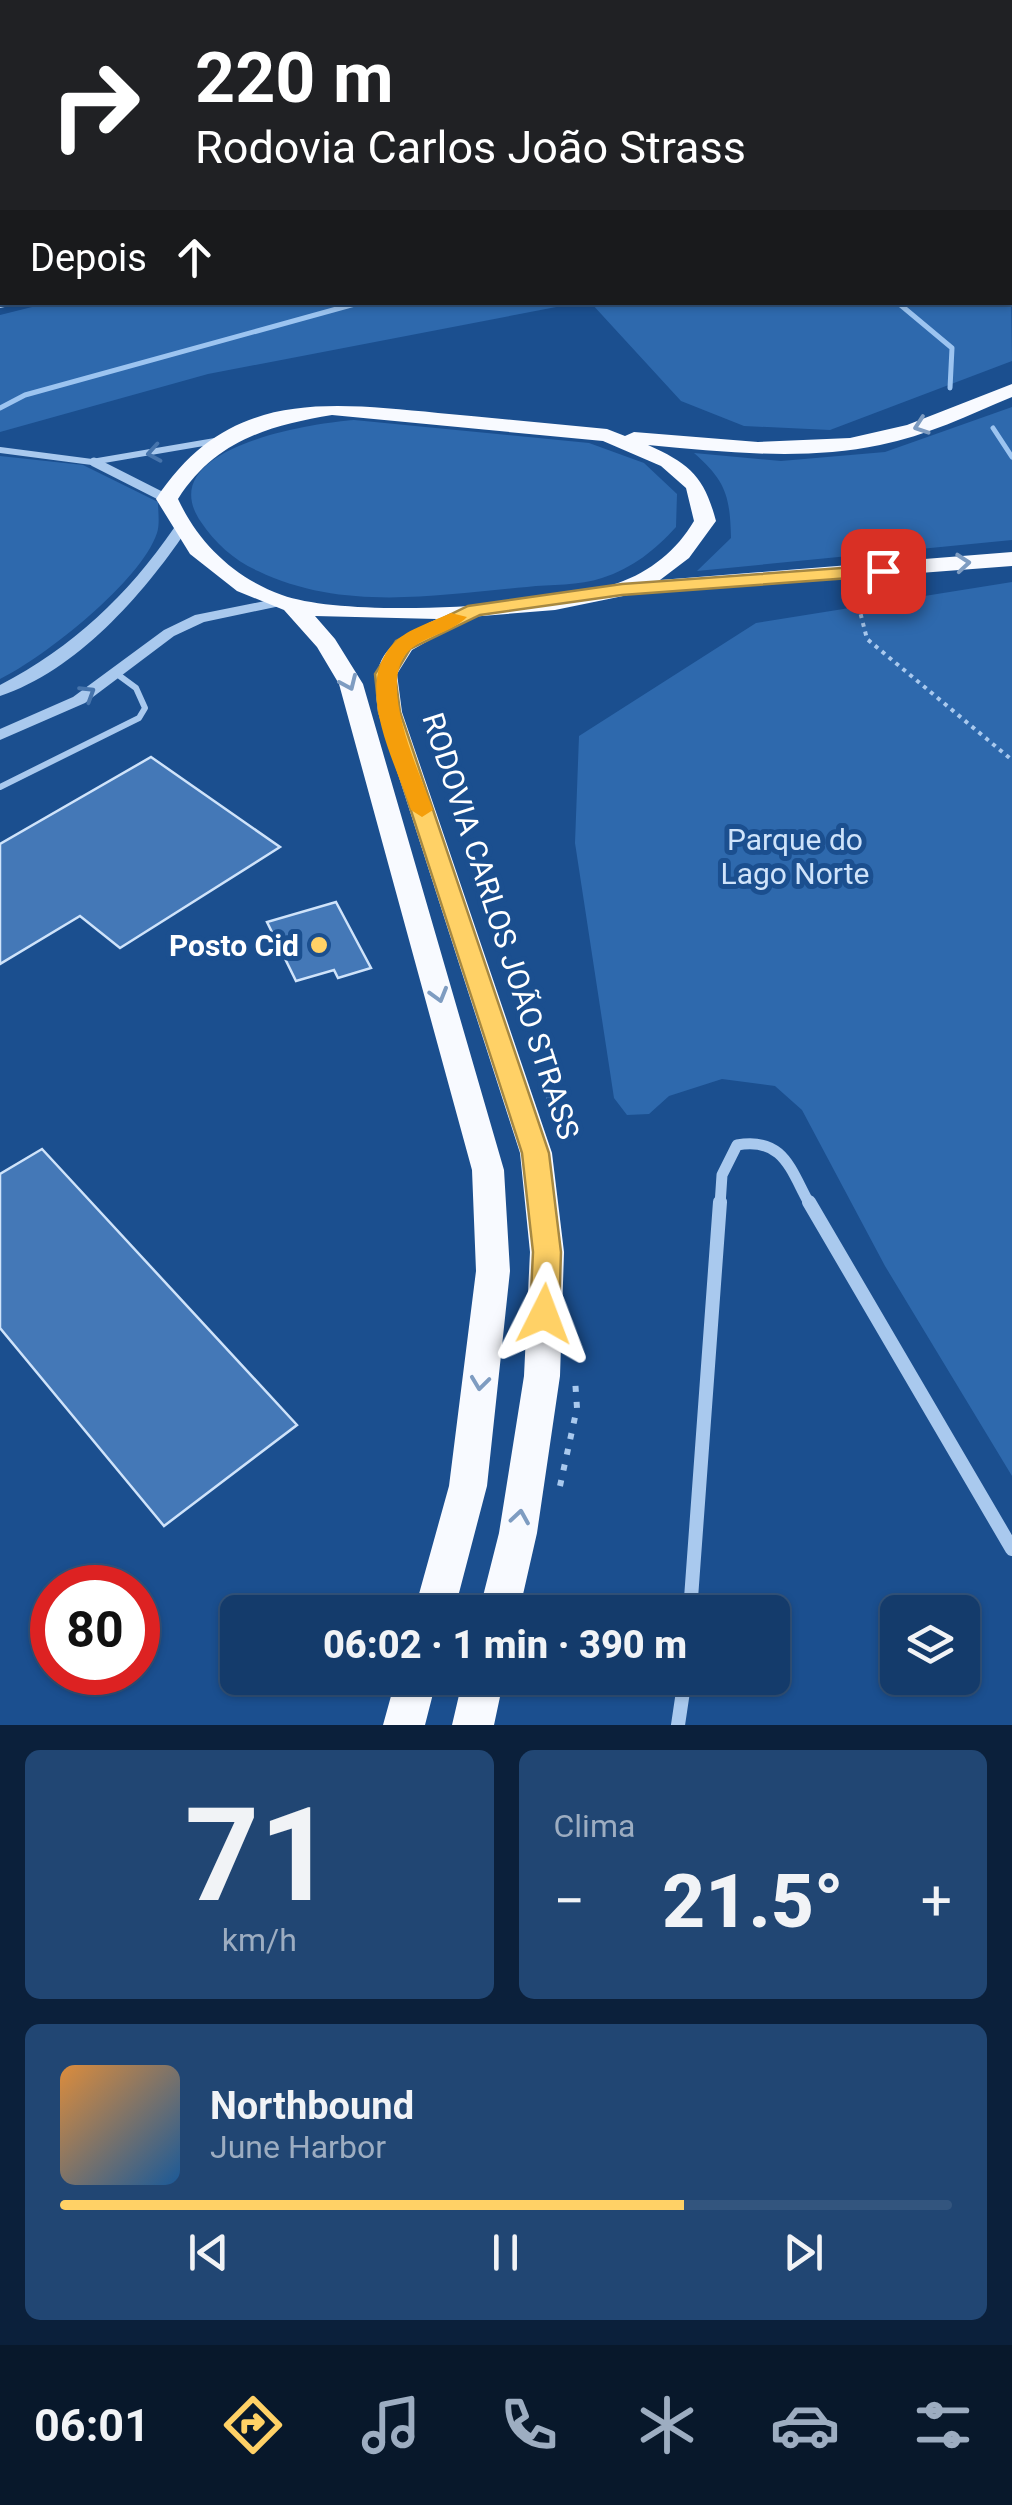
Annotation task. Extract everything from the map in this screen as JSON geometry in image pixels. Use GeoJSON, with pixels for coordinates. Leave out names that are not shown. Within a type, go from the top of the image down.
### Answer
{"type":"FeatureCollection","features":[{"type":"Feature","properties":{"kind":"highway"},"geometry":{"type":"LineString","coordinates":[[439,1595],[468,1486],[492,1271],[488,1170],[351,684],[327,644],[286,604],[220,568],[179,531],[167,499],[182,472],[215,441],[250,427],[332,409],[739,448],[822,448],[882,439],[1008,392]]}},
{"type":"Feature","properties":{"kind":"highway"},"geometry":{"type":"LineString","coordinates":[[606,435],[668,462],[696,486],[705,520],[693,545],[655,574],[622,589]]}},
{"type":"Feature","properties":{"kind":"highway"},"geometry":{"type":"LineString","coordinates":[[286,604],[410,612],[475,610],[622,589],[1012,559]]}},
{"type":"Feature","properties":{"kind":"highway","name":"RODOVIA CARLOS JOÃO STRASS"},"geometry":{"type":"LineString","coordinates":[[475,610],[403,645],[385,674],[390,712],[536,1153],[547,1252],[542,1376],[518,1532],[503,1595]]}},
{"type":"Feature","properties":{"kind":"highway"},"geometry":{"type":"LineString","coordinates":[[404,1725],[412,1695]]}},
{"type":"Feature","properties":{"kind":"highway"},"geometry":{"type":"LineString","coordinates":[[473,1725],[480,1695]]}},
{"type":"Feature","properties":{"kind":"street"},"geometry":{"type":"LineString","coordinates":[[0,450],[92,462],[215,441]]}},
{"type":"Feature","properties":{"kind":"street"},"geometry":{"type":"LineString","coordinates":[[92,462],[167,499]]}},
{"type":"Feature","properties":{"kind":"street"},"geometry":{"type":"LineString","coordinates":[[0,691],[51,666],[105,625],[147,582],[179,531]]}},
{"type":"Feature","properties":{"kind":"street"},"geometry":{"type":"LineString","coordinates":[[0,735],[79,700],[170,633],[200,618],[286,604]]}},
{"type":"Feature","properties":{"kind":"street"},"geometry":{"type":"LineString","coordinates":[[691,1595],[722,1175],[737,1145],[760,1141],[778,1151],[1012,1549]]}},
{"type":"Feature","properties":{"kind":"street"},"geometry":{"type":"LineString","coordinates":[[678,1725],[682,1695]]}},
{"type":"Feature","properties":{"kind":"lane"},"geometry":{"type":"LineString","coordinates":[[0,786],[138,718],[145,708],[142,697],[117,674]]}},
{"type":"Feature","properties":{"kind":"path"},"geometry":{"type":"LineString","coordinates":[[851,574],[867,639],[1012,760]]}},
{"type":"Feature","properties":{"kind":"green space"},"geometry":{"type":"Polygon","coordinates":[[[40,305],[567,305],[208,374],[0,432],[0,315],[40,305]]]}},
{"type":"Feature","properties":{"kind":"green space"},"geometry":{"type":"Polygon","coordinates":[[[593,305],[1011,305],[1012,361],[830,430],[744,426],[681,401],[593,305]]]}},
{"type":"Feature","properties":{"kind":"green space"},"geometry":{"type":"Polygon","coordinates":[[[1012,407],[1012,540],[697,571],[731,538],[724,490],[694,453],[781,461],[885,452],[1012,407]]]}},
{"type":"Feature","properties":{"kind":"green space"},"geometry":{"type":"Polygon","coordinates":[[[354,420],[589,443],[644,463],[677,494],[676,527],[634,564],[593,581],[391,597],[323,592],[290,584],[241,562],[201,522],[191,496],[197,475],[216,458],[274,434],[354,420]]]}},
{"type":"Feature","properties":{"kind":"green space"},"geometry":{"type":"Polygon","coordinates":[[[0,456],[83,465],[158,502],[159,522],[148,552],[112,594],[65,636],[0,679],[0,456]]]}},
{"type":"Feature","properties":{"kind":"green space","name":"Parque do Lago Norte"},"geometry":{"type":"Polygon","coordinates":[[[1012,582],[1012,1476],[885,1266],[802,1110],[775,1086],[722,1079],[669,1096],[649,1114],[627,1115],[614,1098],[575,843],[579,736],[756,623],[1012,582]]]}},
{"type":"Feature","properties":{"kind":"building"},"geometry":{"type":"Polygon","coordinates":[[[151,757],[280,847],[120,948],[80,916],[0,964],[0,844],[151,757]]]}},
{"type":"Feature","properties":{"kind":"building","name":"Posto Cid"},"geometry":{"type":"Polygon","coordinates":[[[336,902],[371,968],[338,978],[334,970],[296,981],[267,922],[336,902]]]}},
{"type":"Feature","properties":{"kind":"building"},"geometry":{"type":"Polygon","coordinates":[[[42,1149],[297,1425],[164,1526],[0,1328],[0,1174],[42,1149]]]}},
{"type":"Feature","properties":{"kind":"waterway"},"geometry":{"type":"LineString","coordinates":[[0,408],[25,395],[351,305]]}},
{"type":"Feature","properties":{"kind":"waterway"},"geometry":{"type":"LineString","coordinates":[[901,305],[952,348],[950,388]]}},
{"type":"Feature","properties":{"kind":"waterway"},"geometry":{"type":"LineString","coordinates":[[993,428],[1012,457]]}},
{"type":"Feature","properties":{"kind":"slow traffic"},"geometry":{"type":"LineString","coordinates":[[422,810],[390,712],[385,674],[403,645],[458,617]]}},
{"type":"Feature","properties":{"kind":"place","name":"Posto Cid"},"geometry":{"type":"Point","coordinates":[319,945]}},
{"type":"Feature","properties":{"kind":"route"},"geometry":{"type":"LineString","coordinates":[[544,1314],[547,1252],[536,1153],[390,712],[385,674],[403,645],[475,610],[622,589],[883,571]]}}]}
